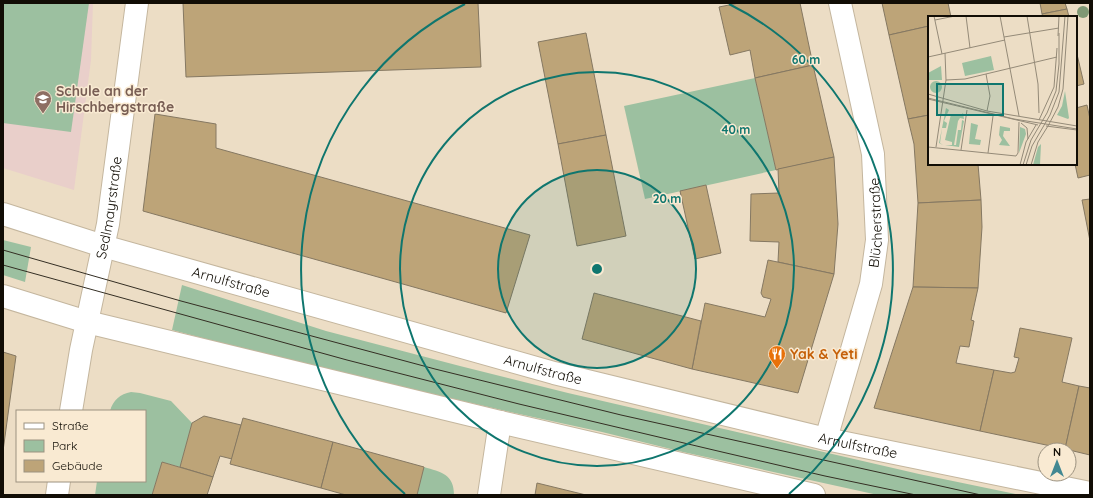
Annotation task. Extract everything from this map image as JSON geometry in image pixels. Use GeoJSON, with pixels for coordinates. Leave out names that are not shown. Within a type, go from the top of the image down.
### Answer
{"type":"FeatureCollection","features":[{"type":"Feature","properties":{"kind":"main road","name":"Sedlmayrstraße"},"geometry":{"type":"LineString","coordinates":[[71,410],[87,322],[108,224],[137,3]]}},
{"type":"Feature","properties":{"kind":"main road","name":"Blücherstraße"},"geometry":{"type":"LineString","coordinates":[[826,439],[871,284],[877,240],[873,154],[840,3]]}},
{"type":"Feature","properties":{"kind":"main road","name":"Arnulfstraße"},"geometry":{"type":"LineString","coordinates":[[3,214],[103,246],[519,364],[826,439],[1090,493]]}},
{"type":"Feature","properties":{"kind":"main road"},"geometry":{"type":"LineString","coordinates":[[3,296],[87,322],[500,422],[814,495]]}},
{"type":"Feature","properties":{"kind":"main road"},"geometry":{"type":"LineString","coordinates":[[489,495],[500,422]]}},
{"type":"Feature","properties":{"kind":"main road"},"geometry":{"type":"LineString","coordinates":[[57,495],[60,482]]}},
{"type":"Feature","properties":{"kind":"shaded area","name":"Schule an der Hirschbergstraße"},"geometry":{"type":"Polygon","coordinates":[[[3,3],[93,3],[91,60],[74,190],[3,168],[3,3]]]}},
{"type":"Feature","properties":{"kind":"green space","name":"Schule an der Hirschbergstraße"},"geometry":{"type":"Polygon","coordinates":[[[3,3],[89,3],[71,132],[3,123],[3,3]]]}},
{"type":"Feature","properties":{"kind":"green space"},"geometry":{"type":"Polygon","coordinates":[[[755,78],[776,170],[645,199],[624,106],[755,78]]]}},
{"type":"Feature","properties":{"kind":"green space"},"geometry":{"type":"Polygon","coordinates":[[[3,240],[31,247],[25,282],[3,275],[3,240]]]}},
{"type":"Feature","properties":{"kind":"green space"},"geometry":{"type":"Polygon","coordinates":[[[182,285],[326,331],[460,366],[568,393],[919,474],[1021,495],[878,495],[683,452],[602,432],[289,361],[172,330],[182,285]]]}},
{"type":"Feature","properties":{"kind":"green space"},"geometry":{"type":"Polygon","coordinates":[[[131,392],[140,393],[171,401],[192,423],[180,467],[162,462],[152,495],[95,495],[97,482],[146,482],[146,410],[110,410],[118,398],[131,392]]]}},
{"type":"Feature","properties":{"kind":"green space"},"geometry":{"type":"Polygon","coordinates":[[[424,467],[441,473],[449,478],[452,482],[454,495],[417,495],[424,467]]]}},
{"type":"Feature","properties":{"kind":"building"},"geometry":{"type":"Polygon","coordinates":[[[183,3],[478,3],[481,67],[186,77],[183,3]]]}},
{"type":"Feature","properties":{"kind":"building"},"geometry":{"type":"Polygon","coordinates":[[[739,3],[800,3],[813,65],[755,78],[750,50],[730,55],[719,7],[739,3]]]}},
{"type":"Feature","properties":{"kind":"building"},"geometry":{"type":"Polygon","coordinates":[[[882,3],[948,3],[951,16],[928,16],[928,26],[889,35],[882,3]]]}},
{"type":"Feature","properties":{"kind":"building"},"geometry":{"type":"Polygon","coordinates":[[[1040,3],[1065,3],[1067,9],[1042,14],[1040,3]]]}},
{"type":"Feature","properties":{"kind":"building"},"geometry":{"type":"Polygon","coordinates":[[[1067,9],[1069,16],[1043,16],[1042,14],[1067,9]]]}},
{"type":"Feature","properties":{"kind":"building"},"geometry":{"type":"Polygon","coordinates":[[[928,26],[928,115],[908,119],[889,35],[928,26]]]}},
{"type":"Feature","properties":{"kind":"building"},"geometry":{"type":"Polygon","coordinates":[[[586,33],[606,135],[558,144],[538,42],[586,33]]]}},
{"type":"Feature","properties":{"kind":"building"},"geometry":{"type":"Polygon","coordinates":[[[1077,54],[1084,84],[1077,86],[1077,54]]]}},
{"type":"Feature","properties":{"kind":"building"},"geometry":{"type":"Polygon","coordinates":[[[813,65],[834,157],[776,170],[755,78],[813,65]]]}},
{"type":"Feature","properties":{"kind":"building"},"geometry":{"type":"Polygon","coordinates":[[[1087,105],[1090,119],[1090,175],[1078,178],[1075,165],[1077,165],[1077,108],[1087,105]]]}},
{"type":"Feature","properties":{"kind":"building"},"geometry":{"type":"Polygon","coordinates":[[[155,114],[216,124],[216,148],[530,235],[506,313],[143,211],[155,114]]]}},
{"type":"Feature","properties":{"kind":"building"},"geometry":{"type":"Polygon","coordinates":[[[928,115],[928,165],[978,165],[981,200],[918,203],[914,144],[908,119],[928,115]]]}},
{"type":"Feature","properties":{"kind":"building"},"geometry":{"type":"Polygon","coordinates":[[[606,135],[626,236],[577,246],[558,144],[606,135]]]}},
{"type":"Feature","properties":{"kind":"building"},"geometry":{"type":"Polygon","coordinates":[[[834,157],[838,224],[834,274],[778,262],[779,242],[750,241],[751,194],[779,193],[778,169],[834,157]]]}},
{"type":"Feature","properties":{"kind":"building"},"geometry":{"type":"Polygon","coordinates":[[[706,185],[721,253],[695,259],[680,191],[706,185]]]}},
{"type":"Feature","properties":{"kind":"building"},"geometry":{"type":"Polygon","coordinates":[[[1090,199],[1090,241],[1082,200],[1090,199]]]}},
{"type":"Feature","properties":{"kind":"building"},"geometry":{"type":"Polygon","coordinates":[[[981,200],[982,227],[978,288],[913,287],[918,203],[981,200]]]}},
{"type":"Feature","properties":{"kind":"building"},"geometry":{"type":"Polygon","coordinates":[[[768,260],[834,274],[798,393],[692,369],[705,303],[765,317],[771,299],[763,297],[761,293],[768,260]]]}},
{"type":"Feature","properties":{"kind":"building"},"geometry":{"type":"Polygon","coordinates":[[[913,287],[978,288],[971,320],[974,321],[969,347],[960,346],[956,363],[994,370],[980,431],[874,408],[913,287]]]}},
{"type":"Feature","properties":{"kind":"building"},"geometry":{"type":"Polygon","coordinates":[[[594,293],[701,321],[692,369],[582,339],[594,293]]]}},
{"type":"Feature","properties":{"kind":"building"},"geometry":{"type":"Polygon","coordinates":[[[1020,328],[1072,338],[1062,382],[1079,386],[1067,442],[1037,443],[980,431],[994,370],[1011,373],[1015,372],[1019,358],[1014,357],[1020,328]]]}},
{"type":"Feature","properties":{"kind":"building"},"geometry":{"type":"Polygon","coordinates":[[[3,352],[16,356],[3,451],[3,352]]]}},
{"type":"Feature","properties":{"kind":"building"},"geometry":{"type":"Polygon","coordinates":[[[1079,386],[1090,388],[1090,455],[1077,452],[1077,442],[1067,442],[1079,386]]]}},
{"type":"Feature","properties":{"kind":"building"},"geometry":{"type":"Polygon","coordinates":[[[204,416],[241,425],[232,459],[220,456],[213,477],[180,467],[192,423],[204,416]]]}},
{"type":"Feature","properties":{"kind":"building"},"geometry":{"type":"Polygon","coordinates":[[[243,418],[333,442],[321,488],[230,464],[243,418]]]}},
{"type":"Feature","properties":{"kind":"building"},"geometry":{"type":"Polygon","coordinates":[[[333,442],[424,467],[417,495],[346,495],[321,488],[333,442]]]}},
{"type":"Feature","properties":{"kind":"building"},"geometry":{"type":"Polygon","coordinates":[[[162,462],[213,477],[207,495],[152,495],[162,462]]]}},
{"type":"Feature","properties":{"kind":"building"},"geometry":{"type":"Polygon","coordinates":[[[537,483],[586,495],[535,495],[537,483]]]}},
{"type":"Feature","properties":{"kind":"tram line"},"geometry":{"type":"LineString","coordinates":[[3,250],[181,301],[435,369],[621,415],[981,495]]}},
{"type":"Feature","properties":{"kind":"tram line"},"geometry":{"type":"LineString","coordinates":[[3,265],[347,360],[519,404],[825,476],[916,495]]}},
{"type":"Feature","properties":{"kind":"place","name":"Schule an der Hirschbergstraße"},"geometry":{"type":"Point","coordinates":[43,114]}},
{"type":"Feature","properties":{"kind":"place","name":"Yak & Yeti"},"geometry":{"type":"Point","coordinates":[777,369]}}]}
